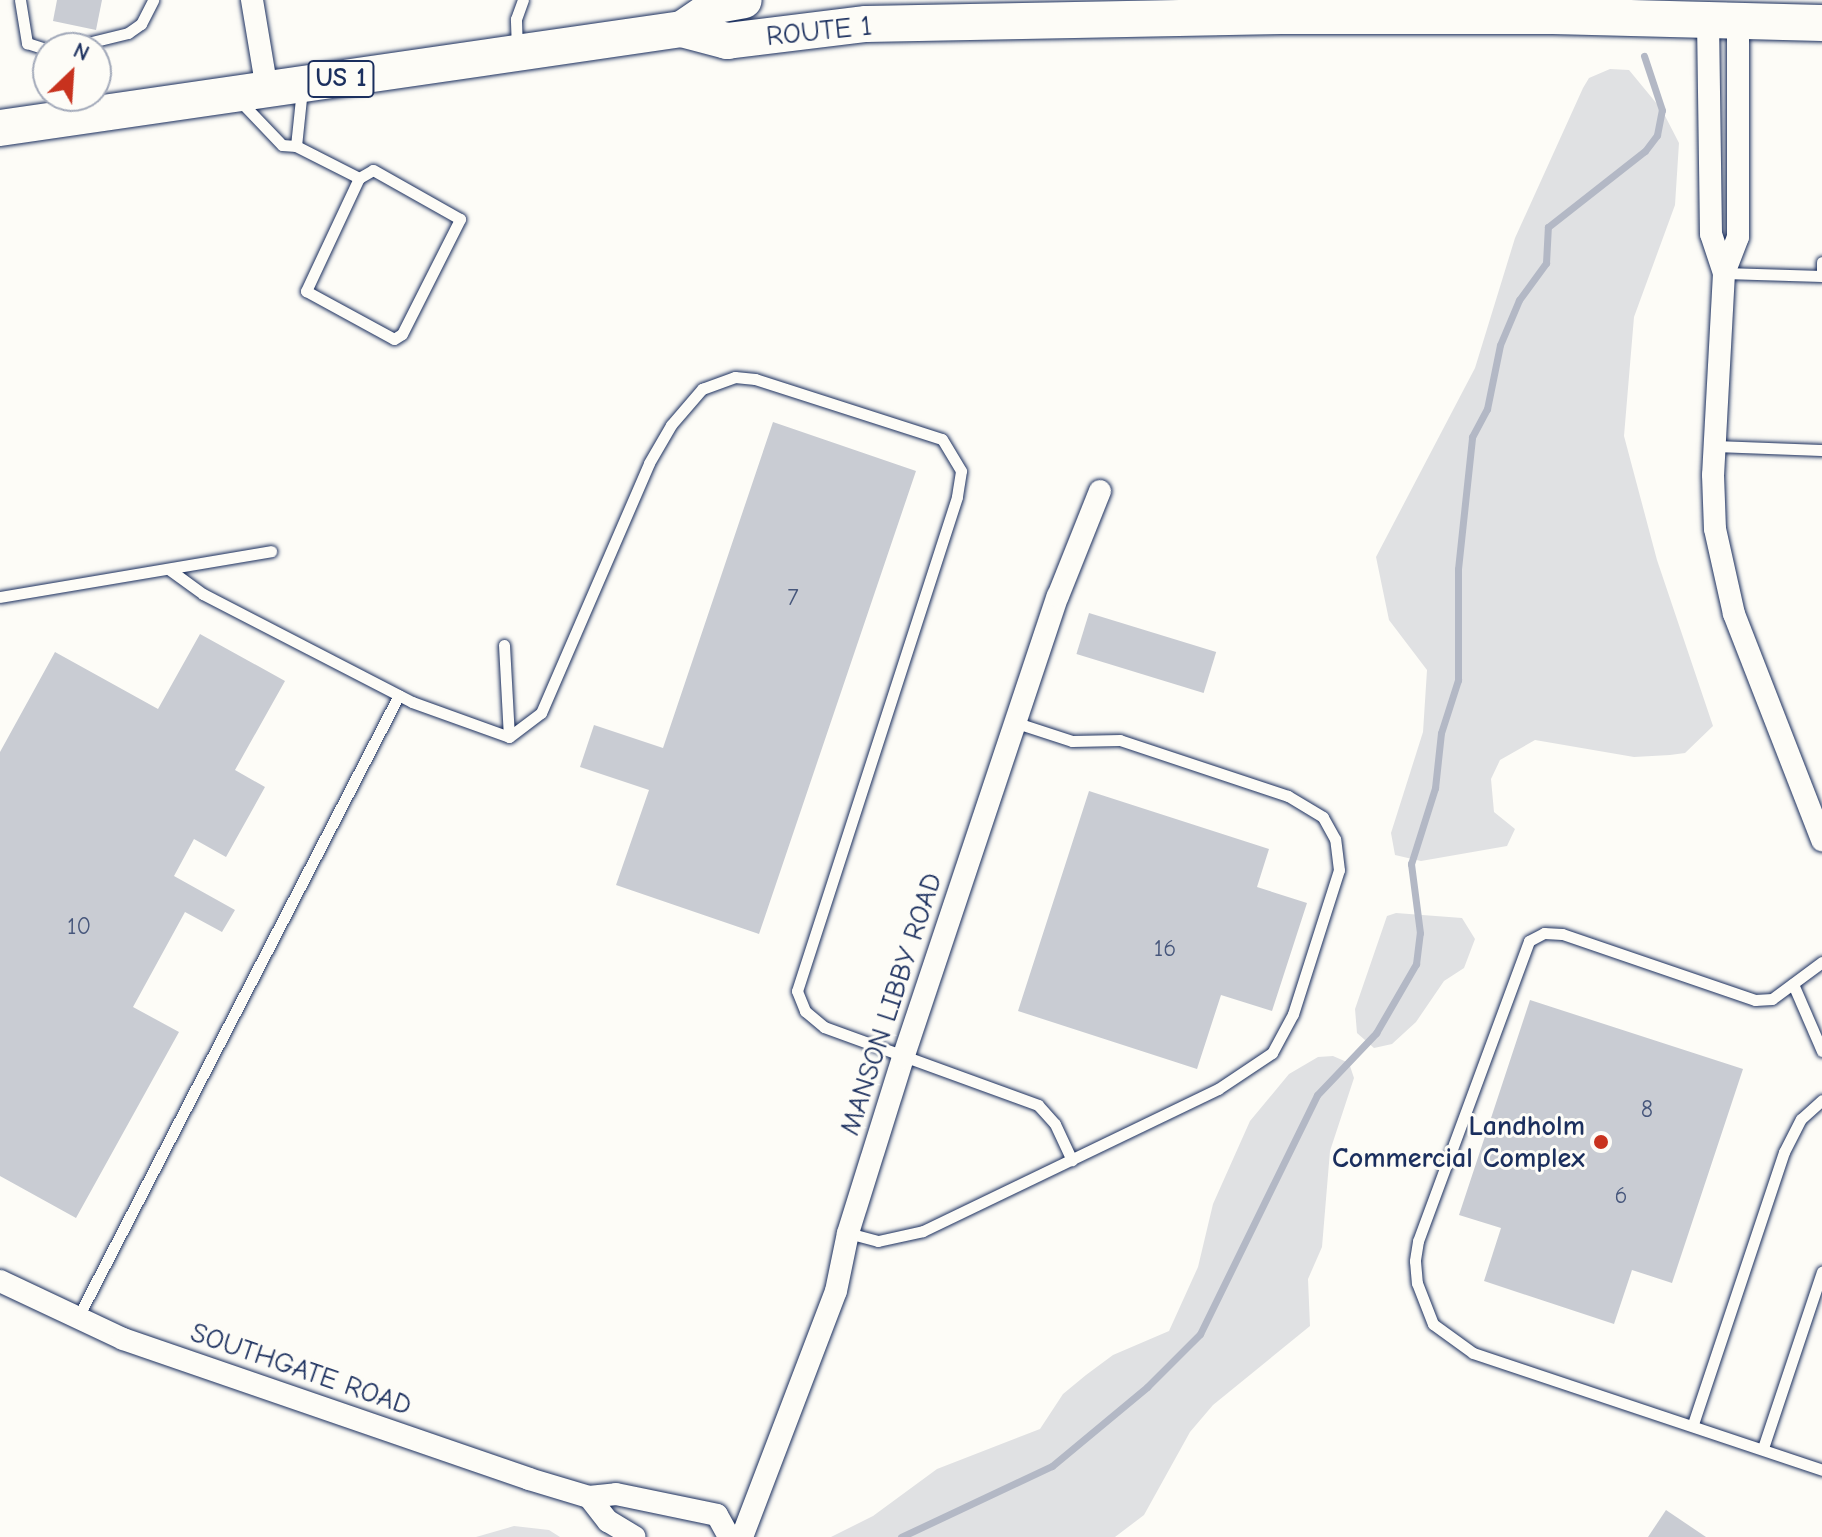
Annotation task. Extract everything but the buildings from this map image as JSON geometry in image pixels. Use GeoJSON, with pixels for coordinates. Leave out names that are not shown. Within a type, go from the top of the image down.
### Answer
{"type":"FeatureCollection","features":[{"type":"Feature","properties":{"kind":"main road","name":"ROUTE 1"},"geometry":{"type":"LineString","coordinates":[[682,29],[717,5],[744,0]]}},
{"type":"Feature","properties":{"kind":"main road","name":"ROUTE 1"},"geometry":{"type":"LineString","coordinates":[[0,128],[682,29],[727,41],[866,24],[1724,11],[1822,23]]}},
{"type":"Feature","properties":{"kind":"street"},"geometry":{"type":"LineString","coordinates":[[250,92],[252,0]]}},
{"type":"Feature","properties":{"kind":"street"},"geometry":{"type":"LineString","coordinates":[[1724,11],[1711,234],[1724,273],[1714,446],[1715,529],[1729,595],[1817,813],[1822,840]]}},
{"type":"Feature","properties":{"kind":"street","name":"MANSON LIBBY ROAD"},"geometry":{"type":"LineString","coordinates":[[742,1537],[836,1291],[848,1233],[903,1058],[1058,596],[1100,491]]}},
{"type":"Feature","properties":{"kind":"street","name":"SOUTHGATE ROAD"},"geometry":{"type":"LineString","coordinates":[[0,1281],[77,1319],[187,1362],[589,1497],[616,1494],[678,1503],[717,1515],[729,1537]]}},
{"type":"Feature","properties":{"kind":"street","name":"SOUTHGATE ROAD"},"geometry":{"type":"LineString","coordinates":[[589,1497],[608,1521],[635,1537]]}},
{"type":"Feature","properties":{"kind":"lane"},"geometry":{"type":"LineString","coordinates":[[20,0],[27,43],[32,45]]}},
{"type":"Feature","properties":{"kind":"lane"},"geometry":{"type":"LineString","coordinates":[[112,37],[128,33],[141,24],[153,0]]}},
{"type":"Feature","properties":{"kind":"lane"},"geometry":{"type":"LineString","coordinates":[[518,53],[516,19],[523,0]]}},
{"type":"Feature","properties":{"kind":"lane"},"geometry":{"type":"LineString","coordinates":[[296,146],[302,85]]}},
{"type":"Feature","properties":{"kind":"lane"},"geometry":{"type":"LineString","coordinates":[[250,92],[282,145],[296,146],[359,178]]}},
{"type":"Feature","properties":{"kind":"lane"},"geometry":{"type":"LineString","coordinates":[[373,170],[460,219],[402,334],[394,339],[309,295],[305,287],[359,178],[373,170]]}},
{"type":"Feature","properties":{"kind":"lane"},"geometry":{"type":"LineString","coordinates":[[1724,273],[1822,276],[1822,262]]}},
{"type":"Feature","properties":{"kind":"lane"},"geometry":{"type":"LineString","coordinates":[[509,737],[541,713],[649,463],[671,425],[702,389],[735,377],[755,379],[942,439],[961,471],[957,497],[796,985],[805,1011],[824,1027],[1038,1105],[1055,1124],[1072,1160]]}},
{"type":"Feature","properties":{"kind":"lane"},"geometry":{"type":"LineString","coordinates":[[1714,446],[1822,450]]}},
{"type":"Feature","properties":{"kind":"lane"},"geometry":{"type":"LineString","coordinates":[[0,597],[271,551]]}},
{"type":"Feature","properties":{"kind":"lane"},"geometry":{"type":"LineString","coordinates":[[170,570],[216,601],[399,695],[509,737]]}},
{"type":"Feature","properties":{"kind":"lane"},"geometry":{"type":"LineString","coordinates":[[504,645],[509,737]]}},
{"type":"Feature","properties":{"kind":"lane"},"geometry":{"type":"LineString","coordinates":[[77,1319],[399,695]]}},
{"type":"Feature","properties":{"kind":"lane"},"geometry":{"type":"LineString","coordinates":[[848,1233],[878,1241],[923,1231],[1218,1089],[1272,1053],[1293,1014],[1340,856],[1323,817],[1288,796],[1120,740],[1072,741],[1017,723]]}},
{"type":"Feature","properties":{"kind":"lane"},"geometry":{"type":"LineString","coordinates":[[1822,962],[1772,999],[1755,1000],[1562,934],[1537,935],[1522,950],[1418,1241],[1415,1261],[1423,1304],[1433,1324],[1454,1342],[1822,1470]]}},
{"type":"Feature","properties":{"kind":"lane"},"geometry":{"type":"LineString","coordinates":[[1793,984],[1822,1051]]}},
{"type":"Feature","properties":{"kind":"lane"},"geometry":{"type":"LineString","coordinates":[[1693,1424],[1784,1152],[1801,1119],[1822,1100]]}},
{"type":"Feature","properties":{"kind":"lane"},"geometry":{"type":"LineString","coordinates":[[1763,1448],[1822,1272]]}},
{"type":"Feature","properties":{"kind":"shaded area"},"geometry":{"type":"Polygon","coordinates":[[[1610,69],[1629,70],[1662,110],[1679,143],[1675,205],[1634,317],[1624,436],[1657,560],[1713,726],[1685,753],[1670,755],[1634,757],[1535,740],[1500,760],[1491,779],[1494,812],[1515,829],[1507,846],[1421,861],[1395,855],[1391,833],[1423,732],[1427,670],[1389,620],[1376,557],[1475,368],[1515,238],[1583,88],[1589,78],[1610,69]]]}},
{"type":"Feature","properties":{"kind":"shaded area"},"geometry":{"type":"Polygon","coordinates":[[[1396,913],[1462,918],[1475,939],[1464,968],[1444,981],[1416,1022],[1392,1044],[1374,1048],[1357,1033],[1355,1009],[1387,916],[1396,913]]]}},
{"type":"Feature","properties":{"kind":"shaded area"},"geometry":{"type":"Polygon","coordinates":[[[1333,1056],[1349,1063],[1354,1078],[1330,1151],[1322,1247],[1308,1279],[1310,1326],[1213,1405],[1190,1432],[1144,1515],[1115,1537],[831,1537],[873,1516],[937,1469],[1040,1429],[1063,1394],[1086,1375],[1113,1355],[1169,1331],[1198,1267],[1213,1204],[1250,1121],[1289,1074],[1318,1057],[1333,1056]]]}},
{"type":"Feature","properties":{"kind":"shaded area"},"geometry":{"type":"Polygon","coordinates":[[[514,1526],[549,1530],[560,1537],[476,1537],[514,1526]]]}},
{"type":"Feature","properties":{"kind":"waterway"},"geometry":{"type":"LineString","coordinates":[[901,1537],[1052,1466],[1147,1387],[1200,1334],[1317,1095],[1376,1033],[1416,964],[1420,933],[1411,864],[1435,788],[1441,733],[1458,680],[1458,569],[1472,437],[1487,409],[1500,345],[1519,300],[1546,263],[1548,227],[1645,151],[1657,135],[1662,110],[1644,56]]}},
{"type":"Feature","properties":{"kind":"place","name":"Landholm Commercial Complex"},"geometry":{"type":"Point","coordinates":[1601,1142]}}]}
